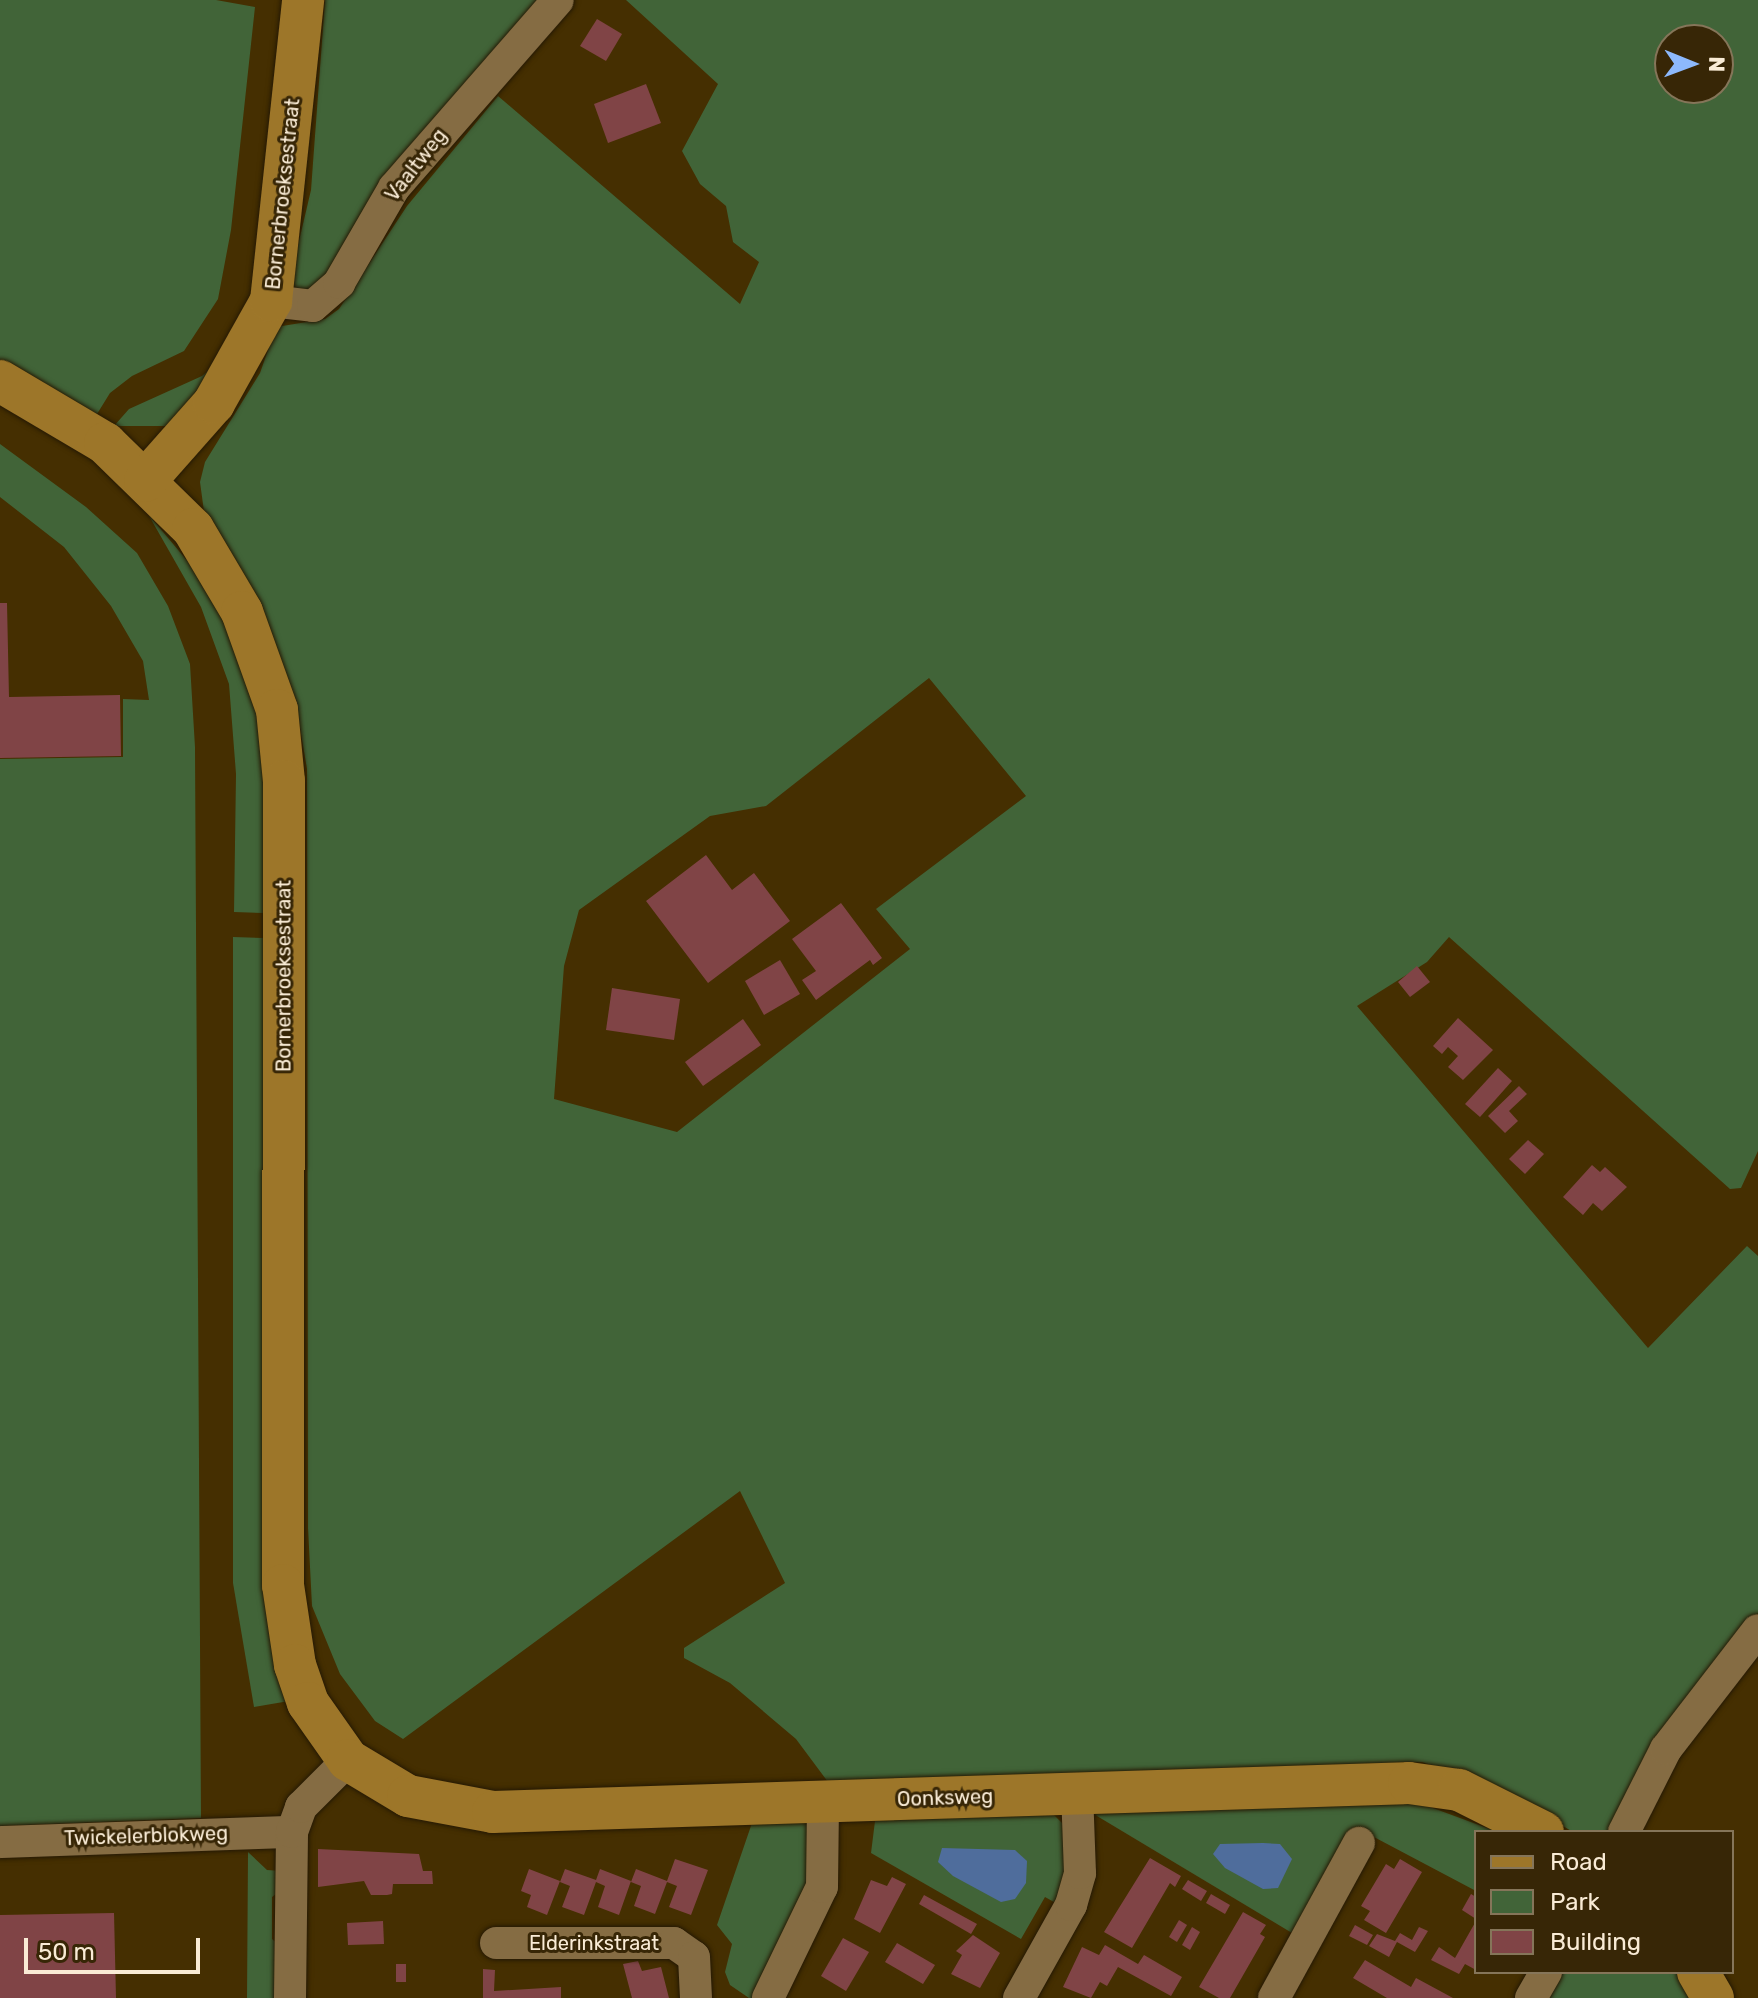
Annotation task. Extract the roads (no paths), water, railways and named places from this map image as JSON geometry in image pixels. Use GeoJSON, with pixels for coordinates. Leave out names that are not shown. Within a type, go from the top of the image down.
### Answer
{"type":"FeatureCollection","features":[{"type":"Feature","properties":{"kind":"main road","name":"Bornerbroeksestraat"},"geometry":{"type":"LineString","coordinates":[[303,0],[271,301],[214,403],[145,481],[193,529],[222,576],[256,644],[277,710],[284,781],[283,1585],[295,1665],[308,1703],[348,1760]]}},
{"type":"Feature","properties":{"kind":"main road"},"geometry":{"type":"LineString","coordinates":[[0,381],[105,443],[145,481]]}},
{"type":"Feature","properties":{"kind":"main road","name":"Oonksweg"},"geometry":{"type":"LineString","coordinates":[[348,1760],[408,1796],[493,1812],[1409,1783],[1459,1790],[1508,1810],[1540,1830]]}},
{"type":"Feature","properties":{"kind":"main road"},"geometry":{"type":"LineString","coordinates":[[1699,1974],[1713,1998]]}},
{"type":"Feature","properties":{"kind":"street","name":"Vaaltweg"},"geometry":{"type":"LineString","coordinates":[[271,301],[313,306],[339,283],[394,188],[558,0]]}},
{"type":"Feature","properties":{"kind":"street"},"geometry":{"type":"LineString","coordinates":[[1625,1830],[1666,1749],[1758,1630]]}},
{"type":"Feature","properties":{"kind":"street"},"geometry":{"type":"LineString","coordinates":[[290,1998],[292,1832],[301,1807],[348,1760]]}},
{"type":"Feature","properties":{"kind":"street"},"geometry":{"type":"LineString","coordinates":[[1019,1998],[1071,1905],[1080,1873],[1077,1793]]}},
{"type":"Feature","properties":{"kind":"street"},"geometry":{"type":"LineString","coordinates":[[768,1998],[822,1887],[823,1802]]}},
{"type":"Feature","properties":{"kind":"street","name":"Twickelerblokweg"},"geometry":{"type":"LineString","coordinates":[[0,1842],[292,1832]]}},
{"type":"Feature","properties":{"kind":"street"},"geometry":{"type":"LineString","coordinates":[[1274,1998],[1359,1843]]}},
{"type":"Feature","properties":{"kind":"street","name":"Elderinkstraat"},"geometry":{"type":"LineString","coordinates":[[496,1943],[674,1943],[694,1957],[696,1998]]}},
{"type":"Feature","properties":{"kind":"street"},"geometry":{"type":"LineString","coordinates":[[1531,1998],[1545,1974]]}},
{"type":"Feature","properties":{"kind":"water"},"geometry":{"type":"Polygon","coordinates":[[[1220,1844],[1280,1844],[1292,1859],[1278,1888],[1263,1889],[1225,1868],[1213,1854],[1220,1844]]]}},
{"type":"Feature","properties":{"kind":"water"},"geometry":{"type":"Polygon","coordinates":[[[942,1848],[1015,1850],[1027,1861],[1026,1883],[1015,1899],[1001,1902],[953,1876],[938,1862],[942,1848]]]}}]}
